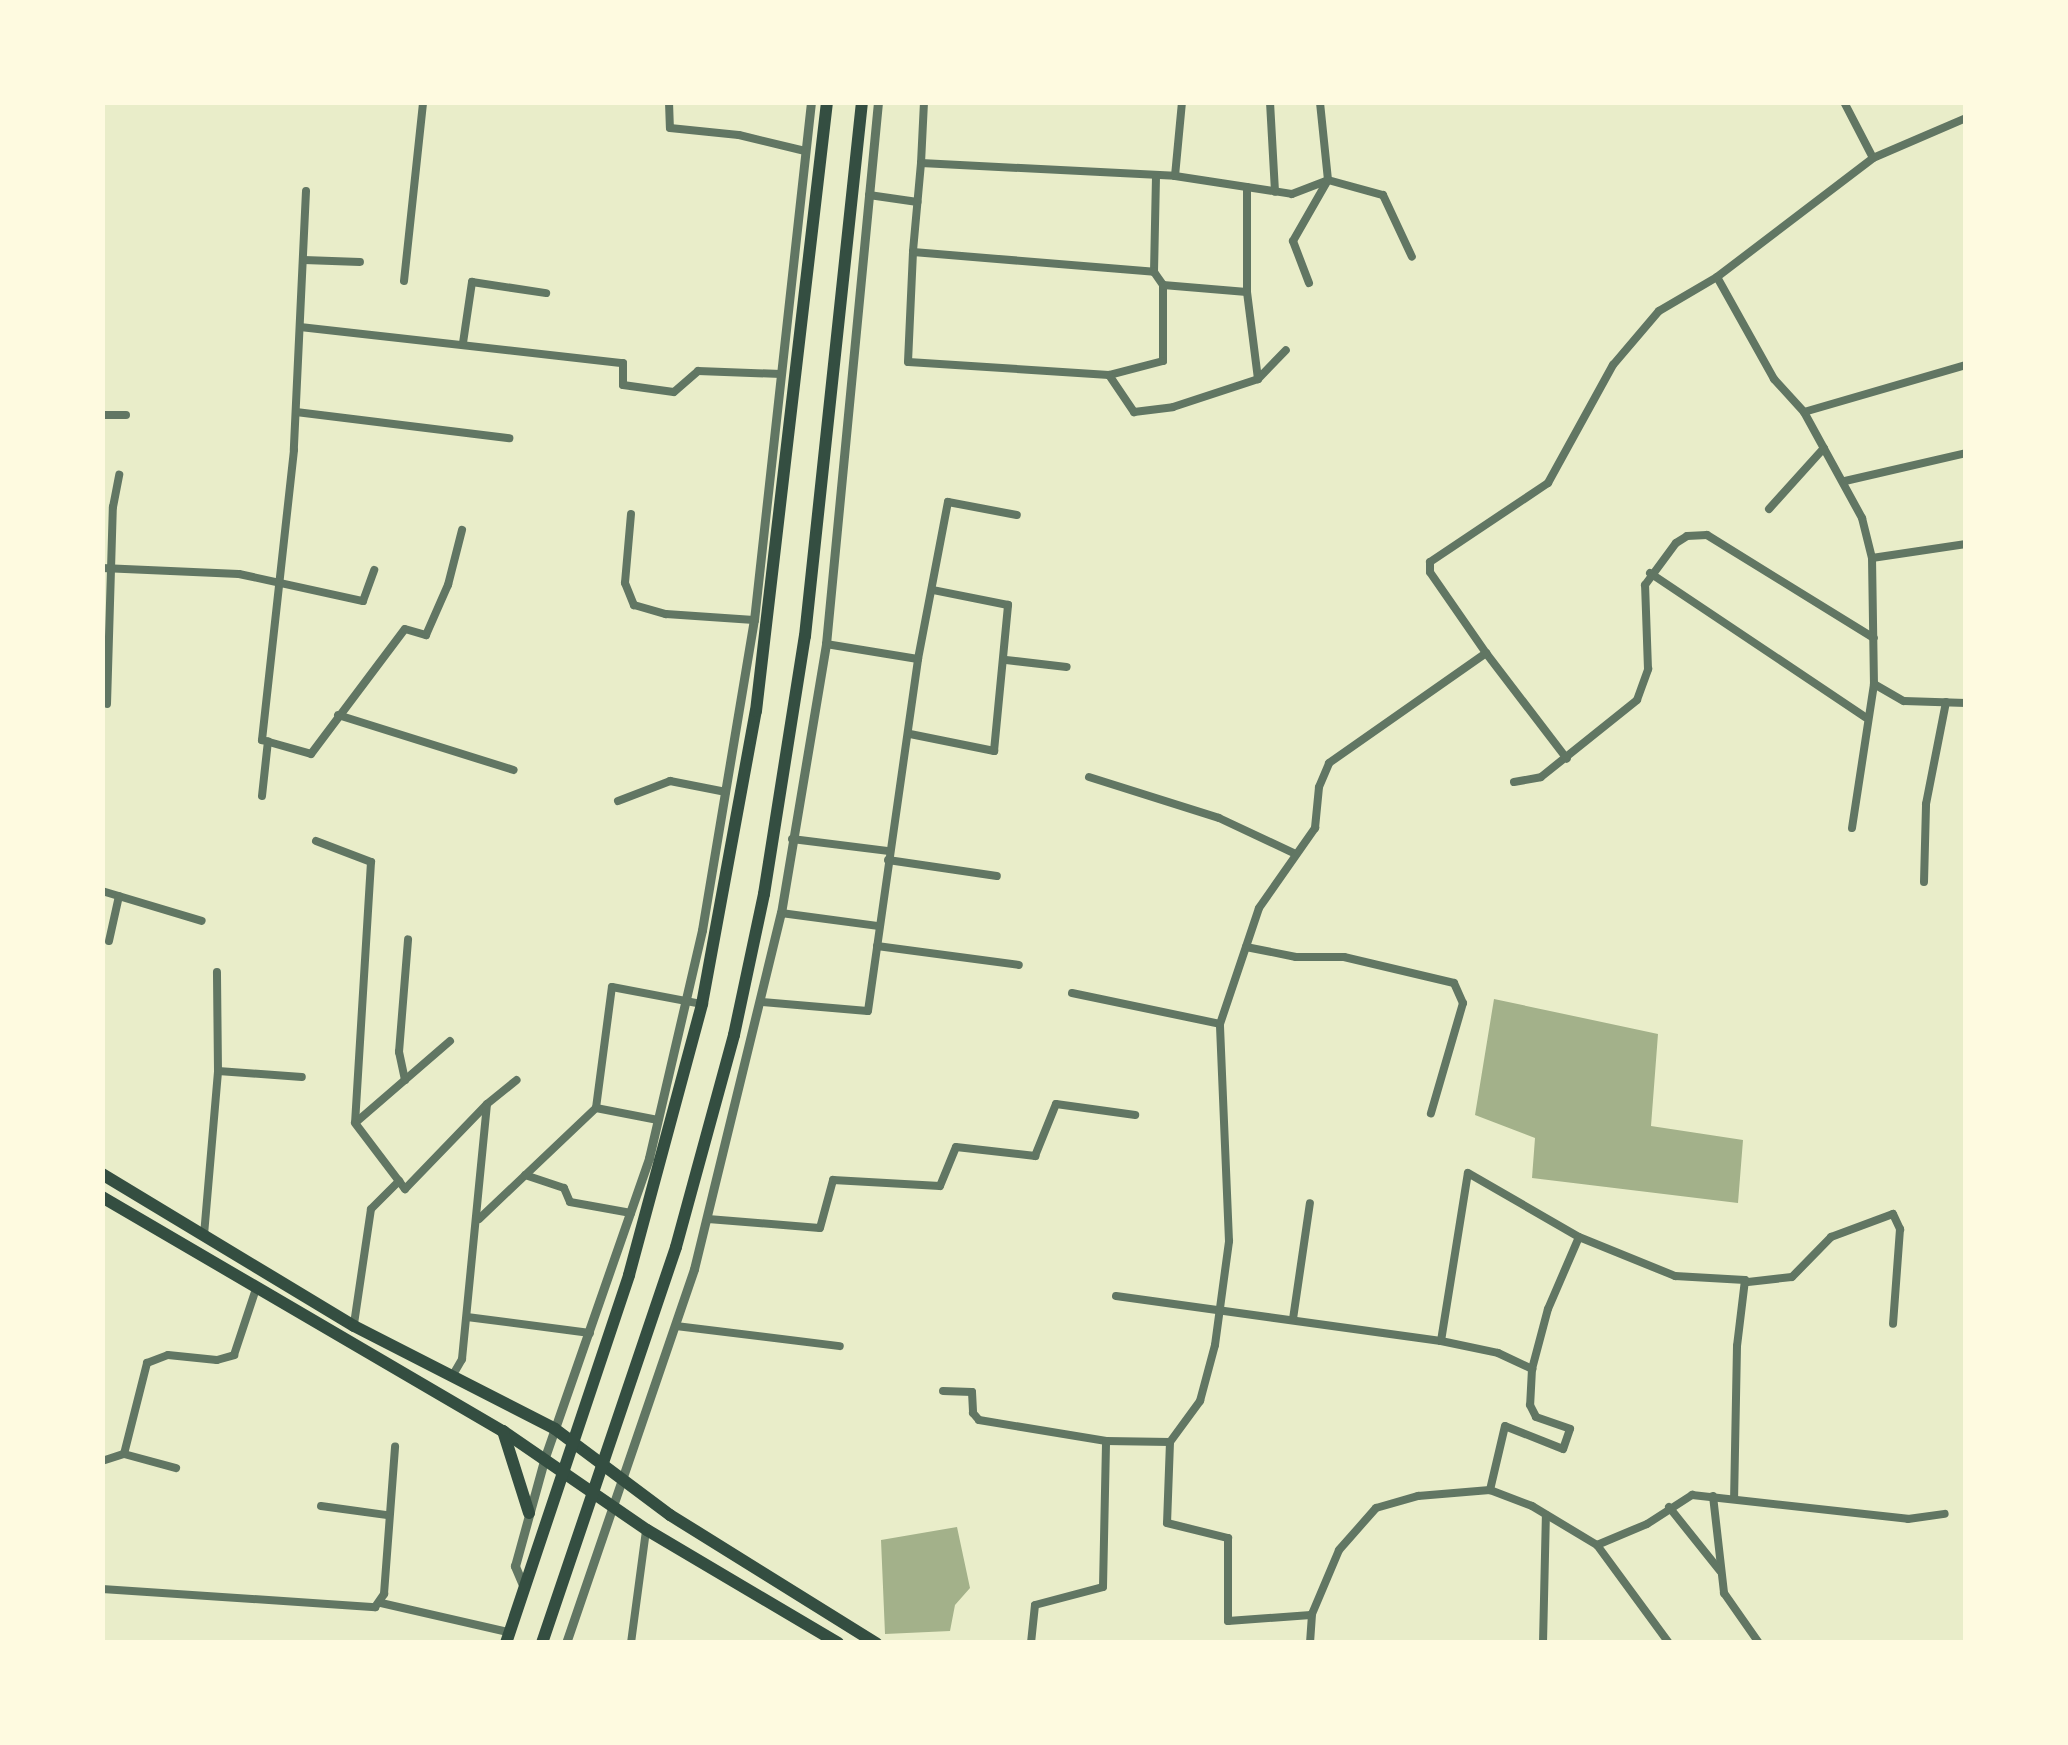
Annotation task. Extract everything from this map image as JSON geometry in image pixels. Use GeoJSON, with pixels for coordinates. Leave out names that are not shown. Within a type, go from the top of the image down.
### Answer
{"type":"FeatureCollection","features":[{"type":"Feature","properties":{"kind":"main road"},"geometry":{"type":"LineString","coordinates":[[507,1638],[629,1275],[702,1004],[751,742],[827,102]]}},
{"type":"Feature","properties":{"kind":"main road"},"geometry":{"type":"LineString","coordinates":[[542,1643],[676,1247],[734,1035],[768,874],[805,636],[862,102]]}},
{"type":"Feature","properties":{"kind":"main road"},"geometry":{"type":"LineString","coordinates":[[102,1174],[354,1326],[556,1429],[670,1515],[876,1643]]}},
{"type":"Feature","properties":{"kind":"main road"},"geometry":{"type":"LineString","coordinates":[[102,1196],[503,1431],[647,1530],[838,1643]]}},
{"type":"Feature","properties":{"kind":"main road"},"geometry":{"type":"LineString","coordinates":[[503,1431],[530,1513]]}},
{"type":"Feature","properties":{"kind":"street"},"geometry":{"type":"LineString","coordinates":[[404,281],[423,102]]}},
{"type":"Feature","properties":{"kind":"street"},"geometry":{"type":"LineString","coordinates":[[669,102],[670,128],[739,135],[806,151]]}},
{"type":"Feature","properties":{"kind":"street"},"geometry":{"type":"LineString","coordinates":[[523,1585],[514,1566],[545,1457],[631,1213],[658,1120],[726,792],[754,620],[811,102]]}},
{"type":"Feature","properties":{"kind":"street"},"geometry":{"type":"LineString","coordinates":[[566,1643],[676,1326],[708,1219],[781,914],[826,644],[878,102]]}},
{"type":"Feature","properties":{"kind":"street"},"geometry":{"type":"LineString","coordinates":[[924,102],[908,362],[1109,375],[1163,361],[1163,284],[1154,272],[1156,177]]}},
{"type":"Feature","properties":{"kind":"street"},"geometry":{"type":"LineString","coordinates":[[1175,176],[1184,102]]}},
{"type":"Feature","properties":{"kind":"street"},"geometry":{"type":"LineString","coordinates":[[1270,102],[1274,192]]}},
{"type":"Feature","properties":{"kind":"street"},"geometry":{"type":"LineString","coordinates":[[1309,283],[1293,241],[1328,180],[1320,102]]}},
{"type":"Feature","properties":{"kind":"street"},"geometry":{"type":"LineString","coordinates":[[1844,102],[1873,158]]}},
{"type":"Feature","properties":{"kind":"street"},"geometry":{"type":"LineString","coordinates":[[1567,759],[1486,653],[1430,572],[1430,562],[1548,483],[1613,365],[1659,311],[1717,278],[1873,158],[1966,118]]}},
{"type":"Feature","properties":{"kind":"street"},"geometry":{"type":"LineString","coordinates":[[921,163],[1175,176],[1292,194],[1328,180],[1383,195],[1412,257]]}},
{"type":"Feature","properties":{"kind":"street"},"geometry":{"type":"LineString","coordinates":[[1247,188],[1247,292],[1258,379]]}},
{"type":"Feature","properties":{"kind":"street"},"geometry":{"type":"LineString","coordinates":[[306,191],[296,412],[262,740],[311,754],[405,628],[426,635],[448,585],[462,530]]}},
{"type":"Feature","properties":{"kind":"street"},"geometry":{"type":"LineString","coordinates":[[869,195],[917,202]]}},
{"type":"Feature","properties":{"kind":"street"},"geometry":{"type":"LineString","coordinates":[[913,252],[1154,272]]}},
{"type":"Feature","properties":{"kind":"street"},"geometry":{"type":"LineString","coordinates":[[304,260],[360,262]]}},
{"type":"Feature","properties":{"kind":"street"},"geometry":{"type":"LineString","coordinates":[[1717,278],[1774,380],[1804,412],[1845,481],[1873,558],[1874,684],[1865,717],[1852,827]]}},
{"type":"Feature","properties":{"kind":"street"},"geometry":{"type":"LineString","coordinates":[[463,343],[472,282],[546,293]]}},
{"type":"Feature","properties":{"kind":"street"},"geometry":{"type":"LineString","coordinates":[[1163,284],[1247,292]]}},
{"type":"Feature","properties":{"kind":"street"},"geometry":{"type":"LineString","coordinates":[[300,327],[623,363],[623,385],[674,392],[698,371],[781,374]]}},
{"type":"Feature","properties":{"kind":"street"},"geometry":{"type":"LineString","coordinates":[[1109,375],[1133,412],[1174,407],[1258,379],[1286,350]]}},
{"type":"Feature","properties":{"kind":"street"},"geometry":{"type":"LineString","coordinates":[[1804,412],[1966,364]]}},
{"type":"Feature","properties":{"kind":"street"},"geometry":{"type":"LineString","coordinates":[[296,412],[509,438]]}},
{"type":"Feature","properties":{"kind":"street"},"geometry":{"type":"LineString","coordinates":[[102,415],[126,416]]}},
{"type":"Feature","properties":{"kind":"street"},"geometry":{"type":"LineString","coordinates":[[1769,509],[1824,448]]}},
{"type":"Feature","properties":{"kind":"street"},"geometry":{"type":"LineString","coordinates":[[1845,481],[1966,453]]}},
{"type":"Feature","properties":{"kind":"street"},"geometry":{"type":"LineString","coordinates":[[107,704],[107,569],[119,475]]}},
{"type":"Feature","properties":{"kind":"street"},"geometry":{"type":"LineString","coordinates":[[762,1002],[868,1011],[918,659],[948,502],[1017,515]]}},
{"type":"Feature","properties":{"kind":"street"},"geometry":{"type":"LineString","coordinates":[[631,514],[625,583],[634,605],[666,614],[754,620]]}},
{"type":"Feature","properties":{"kind":"street"},"geometry":{"type":"LineString","coordinates":[[1514,782],[1540,777],[1567,759],[1637,700],[1647,684],[1643,602],[1650,574],[1676,543],[1707,536],[1874,638]]}},
{"type":"Feature","properties":{"kind":"street"},"geometry":{"type":"LineString","coordinates":[[1873,558],[1966,544]]}},
{"type":"Feature","properties":{"kind":"street"},"geometry":{"type":"LineString","coordinates":[[107,569],[280,580],[363,602],[374,570]]}},
{"type":"Feature","properties":{"kind":"street"},"geometry":{"type":"LineString","coordinates":[[1650,574],[1865,717]]}},
{"type":"Feature","properties":{"kind":"street"},"geometry":{"type":"LineString","coordinates":[[910,734],[994,751],[1008,605],[932,590]]}},
{"type":"Feature","properties":{"kind":"street"},"geometry":{"type":"LineString","coordinates":[[805,636],[826,624]]}},
{"type":"Feature","properties":{"kind":"street"},"geometry":{"type":"LineString","coordinates":[[826,644],[918,659]]}},
{"type":"Feature","properties":{"kind":"street"},"geometry":{"type":"LineString","coordinates":[[1312,1615],[1228,1621],[1228,1538],[1167,1522],[1170,1442],[1200,1401],[1229,1241],[1220,1024],[1259,908],[1315,828],[1318,788],[1329,763],[1486,653]]}},
{"type":"Feature","properties":{"kind":"street"},"geometry":{"type":"LineString","coordinates":[[1006,660],[1067,667]]}},
{"type":"Feature","properties":{"kind":"street"},"geometry":{"type":"LineString","coordinates":[[1874,684],[1904,701],[1966,703]]}},
{"type":"Feature","properties":{"kind":"street"},"geometry":{"type":"LineString","coordinates":[[1924,882],[1926,804],[1946,702]]}},
{"type":"Feature","properties":{"kind":"street"},"geometry":{"type":"LineString","coordinates":[[338,715],[514,770]]}},
{"type":"Feature","properties":{"kind":"street"},"geometry":{"type":"LineString","coordinates":[[735,740],[751,742]]}},
{"type":"Feature","properties":{"kind":"street"},"geometry":{"type":"LineString","coordinates":[[262,796],[268,742]]}},
{"type":"Feature","properties":{"kind":"street"},"geometry":{"type":"LineString","coordinates":[[1088,777],[1219,818],[1296,854]]}},
{"type":"Feature","properties":{"kind":"street"},"geometry":{"type":"LineString","coordinates":[[618,801],[670,781],[726,792]]}},
{"type":"Feature","properties":{"kind":"street"},"geometry":{"type":"LineString","coordinates":[[791,838],[997,876]]}},
{"type":"Feature","properties":{"kind":"street"},"geometry":{"type":"LineString","coordinates":[[316,841],[370,862],[355,1123],[405,1189],[487,1104],[517,1080]]}},
{"type":"Feature","properties":{"kind":"street"},"geometry":{"type":"LineString","coordinates":[[102,891],[202,921]]}},
{"type":"Feature","properties":{"kind":"street"},"geometry":{"type":"LineString","coordinates":[[109,941],[119,896]]}},
{"type":"Feature","properties":{"kind":"street"},"geometry":{"type":"LineString","coordinates":[[781,914],[878,926]]}},
{"type":"Feature","properties":{"kind":"street"},"geometry":{"type":"LineString","coordinates":[[405,1080],[399,1052],[408,939]]}},
{"type":"Feature","properties":{"kind":"street"},"geometry":{"type":"LineString","coordinates":[[877,946],[1019,965]]}},
{"type":"Feature","properties":{"kind":"street"},"geometry":{"type":"LineString","coordinates":[[1246,947],[1296,957],[1344,957],[1454,983],[1463,1003],[1431,1112]]}},
{"type":"Feature","properties":{"kind":"street"},"geometry":{"type":"LineString","coordinates":[[204,1236],[218,1071],[217,972]]}},
{"type":"Feature","properties":{"kind":"street"},"geometry":{"type":"LineString","coordinates":[[479,1219],[596,1108],[612,987],[702,1004]]}},
{"type":"Feature","properties":{"kind":"street"},"geometry":{"type":"LineString","coordinates":[[1072,993],[1220,1024]]}},
{"type":"Feature","properties":{"kind":"street"},"geometry":{"type":"LineString","coordinates":[[355,1123],[450,1041]]}},
{"type":"Feature","properties":{"kind":"street"},"geometry":{"type":"LineString","coordinates":[[218,1071],[302,1077]]}},
{"type":"Feature","properties":{"kind":"street"},"geometry":{"type":"LineString","coordinates":[[454,1373],[462,1359],[487,1104]]}},
{"type":"Feature","properties":{"kind":"street"},"geometry":{"type":"LineString","coordinates":[[708,1219],[820,1228],[833,1180],[940,1186],[956,1147],[1035,1156],[1056,1104],[1135,1115]]}},
{"type":"Feature","properties":{"kind":"street"},"geometry":{"type":"LineString","coordinates":[[596,1108],[658,1120]]}},
{"type":"Feature","properties":{"kind":"street"},"geometry":{"type":"LineString","coordinates":[[1441,1341],[1468,1173],[1579,1237],[1676,1276],[1748,1282],[1792,1277],[1831,1237],[1893,1214],[1900,1229],[1893,1324]]}},
{"type":"Feature","properties":{"kind":"street"},"geometry":{"type":"LineString","coordinates":[[525,1175],[562,1186],[570,1202],[631,1213]]}},
{"type":"Feature","properties":{"kind":"street"},"geometry":{"type":"LineString","coordinates":[[354,1326],[371,1209],[399,1181]]}},
{"type":"Feature","properties":{"kind":"street"},"geometry":{"type":"LineString","coordinates":[[1293,1319],[1310,1203]]}},
{"type":"Feature","properties":{"kind":"street"},"geometry":{"type":"LineString","coordinates":[[1490,1490],[1504,1426],[1563,1449],[1570,1429],[1536,1417],[1530,1405],[1532,1370],[1548,1309],[1579,1237]]}},
{"type":"Feature","properties":{"kind":"street"},"geometry":{"type":"LineString","coordinates":[[1734,1499],[1737,1346],[1748,1282]]}},
{"type":"Feature","properties":{"kind":"street"},"geometry":{"type":"LineString","coordinates":[[124,1454],[147,1363],[168,1354],[217,1360],[234,1354],[256,1289]]}},
{"type":"Feature","properties":{"kind":"street"},"geometry":{"type":"LineString","coordinates":[[1116,1296],[1168,1307],[1220,1308],[1441,1341],[1498,1353],[1532,1370]]}},
{"type":"Feature","properties":{"kind":"street"},"geometry":{"type":"LineString","coordinates":[[467,1317],[590,1333]]}},
{"type":"Feature","properties":{"kind":"street"},"geometry":{"type":"LineString","coordinates":[[676,1326],[840,1346]]}},
{"type":"Feature","properties":{"kind":"street"},"geometry":{"type":"LineString","coordinates":[[943,1391],[972,1392],[973,1413],[980,1420],[1106,1441],[1170,1442]]}},
{"type":"Feature","properties":{"kind":"street"},"geometry":{"type":"LineString","coordinates":[[1031,1643],[1035,1605],[1103,1587],[1106,1441]]}},
{"type":"Feature","properties":{"kind":"street"},"geometry":{"type":"LineString","coordinates":[[381,1603],[395,1446]]}},
{"type":"Feature","properties":{"kind":"street"},"geometry":{"type":"LineString","coordinates":[[102,1461],[124,1454],[176,1468]]}},
{"type":"Feature","properties":{"kind":"street"},"geometry":{"type":"LineString","coordinates":[[1310,1643],[1312,1615],[1339,1550],[1376,1508],[1418,1496],[1490,1490],[1546,1514],[1598,1545],[1669,1643]]}},
{"type":"Feature","properties":{"kind":"street"},"geometry":{"type":"LineString","coordinates":[[1598,1545],[1647,1524],[1692,1495],[1908,1519],[1945,1514]]}},
{"type":"Feature","properties":{"kind":"street"},"geometry":{"type":"LineString","coordinates":[[1714,1496],[1724,1593],[1759,1643]]}},
{"type":"Feature","properties":{"kind":"street"},"geometry":{"type":"LineString","coordinates":[[321,1506],[387,1515]]}},
{"type":"Feature","properties":{"kind":"street"},"geometry":{"type":"LineString","coordinates":[[1669,1507],[1723,1574]]}},
{"type":"Feature","properties":{"kind":"street"},"geometry":{"type":"LineString","coordinates":[[1543,1643],[1546,1514]]}},
{"type":"Feature","properties":{"kind":"street"},"geometry":{"type":"LineString","coordinates":[[631,1643],[647,1530]]}},
{"type":"Feature","properties":{"kind":"street"},"geometry":{"type":"LineString","coordinates":[[102,1589],[358,1609],[381,1603],[507,1638]]}},
{"type":"Feature","properties":{"kind":"shaded area"},"geometry":{"type":"Polygon","coordinates":[[[1494,999],[1658,1034],[1651,1126],[1743,1140],[1738,1203],[1532,1178],[1535,1138],[1475,1115],[1494,999]]]}},
{"type":"Feature","properties":{"kind":"shaded area"},"geometry":{"type":"Polygon","coordinates":[[[957,1527],[970,1588],[955,1605],[950,1631],[885,1634],[881,1540],[957,1527]]]}}]}
